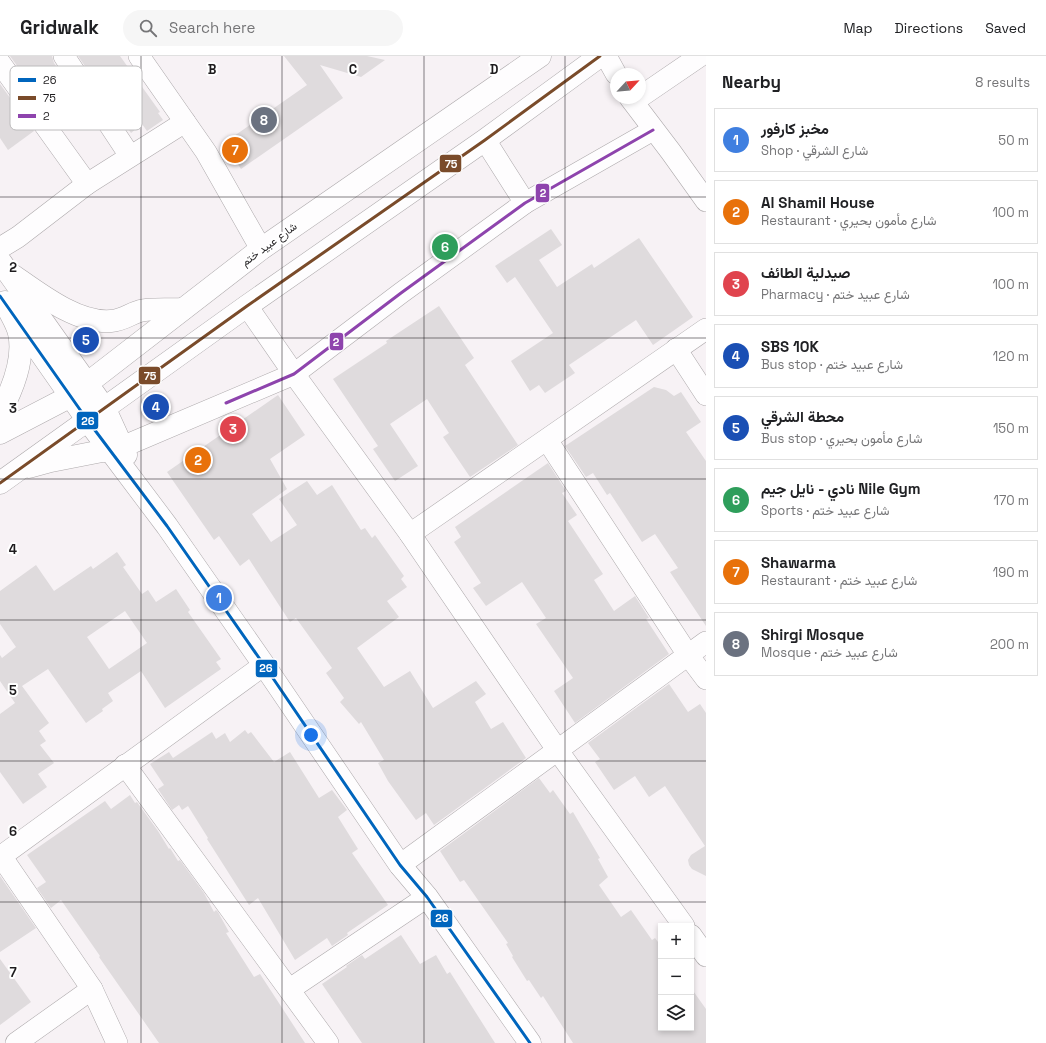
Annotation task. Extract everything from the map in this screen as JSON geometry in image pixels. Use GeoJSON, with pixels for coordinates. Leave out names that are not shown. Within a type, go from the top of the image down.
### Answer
{"type":"FeatureCollection","features":[{"type":"Feature","properties":{"kind":"main road","name":"شارع عبيد ختم"},"geometry":{"type":"LineString","coordinates":[[0,433],[79,390],[261,249],[540,56]]}},
{"type":"Feature","properties":{"kind":"main road"},"geometry":{"type":"LineString","coordinates":[[6,478],[247,306],[485,140],[600,56]]}},
{"type":"Feature","properties":{"kind":"main road"},"geometry":{"type":"LineString","coordinates":[[4,267],[59,306],[75,314],[94,319],[110,321],[124,319],[141,311],[183,309]]}},
{"type":"Feature","properties":{"kind":"main road"},"geometry":{"type":"LineString","coordinates":[[4,267],[144,494],[264,665],[400,865],[427,897],[530,1043]]}},
{"type":"Feature","properties":{"kind":"main road"},"geometry":{"type":"LineString","coordinates":[[2,299],[79,390]]}},
{"type":"Feature","properties":{"kind":"main road"},"geometry":{"type":"LineString","coordinates":[[0,413],[9,394],[20,358],[19,333],[2,299]]}},
{"type":"Feature","properties":{"kind":"main road"},"geometry":{"type":"LineString","coordinates":[[6,478],[37,464],[117,449]]}},
{"type":"Feature","properties":{"kind":"street"},"geometry":{"type":"LineString","coordinates":[[64,56],[71,66]]}},
{"type":"Feature","properties":{"kind":"street"},"geometry":{"type":"LineString","coordinates":[[139,56],[206,152],[261,249]]}},
{"type":"Feature","properties":{"kind":"street"},"geometry":{"type":"LineString","coordinates":[[606,56],[613,68]]}},
{"type":"Feature","properties":{"kind":"street"},"geometry":{"type":"LineString","coordinates":[[646,92],[700,56]]}},
{"type":"Feature","properties":{"kind":"street"},"geometry":{"type":"LineString","coordinates":[[0,62],[10,76]]}},
{"type":"Feature","properties":{"kind":"street"},"geometry":{"type":"LineString","coordinates":[[638,104],[653,130],[671,152],[706,201]]}},
{"type":"Feature","properties":{"kind":"street"},"geometry":{"type":"LineString","coordinates":[[0,248],[18,237],[87,184],[185,122]]}},
{"type":"Feature","properties":{"kind":"street"},"geometry":{"type":"LineString","coordinates":[[48,130],[87,184]]}},
{"type":"Feature","properties":{"kind":"street"},"geometry":{"type":"LineString","coordinates":[[113,130],[130,156]]}},
{"type":"Feature","properties":{"kind":"street"},"geometry":{"type":"LineString","coordinates":[[117,449],[294,374],[401,293],[525,203],[653,130]]}},
{"type":"Feature","properties":{"kind":"street"},"geometry":{"type":"LineString","coordinates":[[485,140],[525,203]]}},
{"type":"Feature","properties":{"kind":"street"},"geometry":{"type":"LineString","coordinates":[[247,306],[294,374],[410,534],[558,750],[682,923]]}},
{"type":"Feature","properties":{"kind":"street"},"geometry":{"type":"LineString","coordinates":[[410,534],[706,329]]}},
{"type":"Feature","properties":{"kind":"street"},"geometry":{"type":"LineString","coordinates":[[676,349],[706,395]]}},
{"type":"Feature","properties":{"kind":"street"},"geometry":{"type":"LineString","coordinates":[[547,440],[688,655],[706,679]]}},
{"type":"Feature","properties":{"kind":"street"},"geometry":{"type":"LineString","coordinates":[[400,865],[706,642]]}},
{"type":"Feature","properties":{"kind":"street"},"geometry":{"type":"LineString","coordinates":[[117,1043],[92,989],[0,857],[264,665]]}},
{"type":"Feature","properties":{"kind":"street"},"geometry":{"type":"LineString","coordinates":[[125,765],[328,1043]]}},
{"type":"Feature","properties":{"kind":"street"},"geometry":{"type":"LineString","coordinates":[[290,989],[427,897]]}},
{"type":"Feature","properties":{"kind":"street"},"geometry":{"type":"LineString","coordinates":[[694,939],[706,956]]}},
{"type":"Feature","properties":{"kind":"street"},"geometry":{"type":"LineString","coordinates":[[16,1043],[92,989]]}},
{"type":"Feature","properties":{"kind":"building"},"geometry":{"type":"Polygon","coordinates":[[[10,56],[52,56],[56,66],[17,66],[10,56]]]}},
{"type":"Feature","properties":{"kind":"building"},"geometry":{"type":"Polygon","coordinates":[[[78,56],[120,56],[127,66],[85,66],[78,56]]]}},
{"type":"Feature","properties":{"kind":"building"},"geometry":{"type":"Polygon","coordinates":[[[284,56],[367,56],[385,60],[361,77],[320,65],[343,98],[241,169],[224,143],[307,85],[284,56]]]}},
{"type":"Feature","properties":{"kind":"building"},"geometry":{"type":"Polygon","coordinates":[[[0,84],[10,98],[10,130],[34,131],[8,150],[0,138],[0,84]]]}},
{"type":"Feature","properties":{"kind":"building"},"geometry":{"type":"Polygon","coordinates":[[[142,87],[160,112],[158,113],[163,120],[147,131],[142,124],[142,87]]]}},
{"type":"Feature","properties":{"kind":"building"},"geometry":{"type":"Polygon","coordinates":[[[551,229],[562,245],[539,260],[557,287],[592,264],[594,268],[639,238],[693,317],[653,345],[636,320],[569,365],[575,373],[545,393],[539,385],[530,391],[511,361],[553,333],[515,277],[507,283],[495,266],[551,229]]]}},
{"type":"Feature","properties":{"kind":"building"},"geometry":{"type":"Polygon","coordinates":[[[439,306],[474,358],[465,365],[518,445],[470,477],[443,437],[449,433],[427,399],[390,424],[418,466],[395,481],[373,449],[378,446],[333,379],[387,343],[386,341],[439,306]]]}},
{"type":"Feature","properties":{"kind":"building"},"geometry":{"type":"Polygon","coordinates":[[[654,387],[666,390],[674,396],[681,392],[701,422],[686,432],[706,461],[706,626],[670,572],[678,568],[655,534],[642,542],[610,493],[607,495],[593,473],[586,477],[565,446],[654,387]]]}},
{"type":"Feature","properties":{"kind":"building"},"geometry":{"type":"Polygon","coordinates":[[[278,395],[305,435],[270,459],[287,489],[252,514],[271,542],[297,525],[279,499],[307,481],[317,495],[332,485],[361,530],[365,528],[372,538],[375,535],[404,576],[401,579],[407,587],[387,601],[399,617],[357,648],[384,687],[410,671],[433,708],[476,681],[486,694],[475,702],[491,729],[503,722],[526,758],[434,825],[426,813],[416,820],[388,781],[378,763],[384,760],[361,722],[359,724],[340,702],[344,698],[326,673],[332,668],[296,618],[290,622],[249,559],[240,566],[219,536],[214,540],[167,472],[278,395]]]}},
{"type":"Feature","properties":{"kind":"building"},"geometry":{"type":"Polygon","coordinates":[[[548,463],[566,491],[562,493],[577,515],[568,521],[603,574],[594,580],[614,611],[635,596],[649,618],[646,619],[669,654],[575,723],[554,691],[573,678],[536,624],[546,618],[522,582],[486,606],[473,588],[481,583],[454,542],[461,537],[455,527],[548,463]]]}},
{"type":"Feature","properties":{"kind":"building"},"geometry":{"type":"Polygon","coordinates":[[[117,552],[126,565],[123,567],[142,594],[148,590],[156,602],[176,589],[190,610],[188,612],[221,659],[216,662],[221,669],[165,708],[141,671],[108,693],[113,701],[102,709],[103,711],[86,723],[48,669],[22,686],[49,723],[39,731],[46,741],[40,745],[54,763],[38,774],[47,787],[23,804],[0,772],[0,714],[15,703],[0,681],[0,655],[2,658],[16,647],[0,624],[0,591],[36,565],[54,591],[91,566],[93,569],[117,552]],[[125,611],[87,637],[109,669],[147,643],[125,611]]]}},
{"type":"Feature","properties":{"kind":"building"},"geometry":{"type":"Polygon","coordinates":[[[669,684],[688,712],[700,704],[706,713],[706,876],[692,869],[688,860],[691,855],[705,846],[665,786],[649,797],[635,776],[614,790],[595,762],[600,759],[588,743],[669,684]]]}},
{"type":"Feature","properties":{"kind":"building"},"geometry":{"type":"Polygon","coordinates":[[[245,730],[248,734],[251,732],[274,762],[290,752],[319,798],[332,790],[347,810],[338,817],[358,849],[352,853],[388,905],[347,933],[348,935],[332,946],[327,938],[295,960],[258,898],[249,905],[188,806],[182,810],[179,805],[172,810],[158,789],[164,785],[150,764],[169,752],[173,758],[212,732],[216,739],[225,733],[230,742],[245,730]]]}},
{"type":"Feature","properties":{"kind":"building"},"geometry":{"type":"Polygon","coordinates":[[[539,778],[550,793],[553,790],[570,814],[573,812],[600,858],[598,859],[608,877],[599,885],[621,917],[631,910],[652,940],[655,938],[658,942],[658,1031],[694,1031],[694,992],[706,1009],[706,1043],[573,1043],[543,996],[541,998],[529,980],[527,981],[512,957],[513,956],[506,944],[508,943],[464,880],[460,882],[440,851],[539,778]]]}},
{"type":"Feature","properties":{"kind":"building"},"geometry":{"type":"Polygon","coordinates":[[[130,795],[135,803],[137,802],[178,861],[180,860],[204,893],[214,912],[216,910],[218,912],[229,932],[226,933],[254,977],[260,974],[305,1043],[159,1043],[61,900],[51,908],[37,888],[46,882],[27,855],[105,801],[111,809],[130,795]]]}},
{"type":"Feature","properties":{"kind":"building"},"geometry":{"type":"Polygon","coordinates":[[[0,876],[36,928],[0,952],[0,876]]]}},
{"type":"Feature","properties":{"kind":"building"},"geometry":{"type":"Polygon","coordinates":[[[401,935],[420,964],[436,955],[447,974],[450,972],[495,1043],[362,1043],[322,984],[362,955],[365,959],[401,935]]]}},
{"type":"Feature","properties":{"kind":"building"},"geometry":{"type":"Polygon","coordinates":[[[0,959],[31,1002],[0,1025],[0,959]]]}},
{"type":"Feature","properties":{"kind":"transit line","name":"75"},"geometry":{"type":"LineString","coordinates":[[0,483],[247,306],[485,140],[600,56]]}},
{"type":"Feature","properties":{"kind":"transit line","name":"2"},"geometry":{"type":"LineString","coordinates":[[226,403],[294,374],[401,293],[525,203],[653,130]]}},
{"type":"Feature","properties":{"kind":"transit line","name":"26"},"geometry":{"type":"LineString","coordinates":[[0,296],[88,421],[167,526],[264,665],[400,865],[427,897],[530,1043]]}},
{"type":"Feature","properties":{"kind":"place","name":"Shirgi Mosque"},"geometry":{"type":"Point","coordinates":[264,120]}},
{"type":"Feature","properties":{"kind":"place","name":"Shawarma"},"geometry":{"type":"Point","coordinates":[235,150]}},
{"type":"Feature","properties":{"kind":"place","name":"نادي - نايل جيم Nile Gym"},"geometry":{"type":"Point","coordinates":[445,247]}},
{"type":"Feature","properties":{"kind":"place","name":"محطة الشرقي"},"geometry":{"type":"Point","coordinates":[86,340]}},
{"type":"Feature","properties":{"kind":"place","name":"SBS 10K"},"geometry":{"type":"Point","coordinates":[156,407]}},
{"type":"Feature","properties":{"kind":"place","name":"صيدلية الطائف"},"geometry":{"type":"Point","coordinates":[233,429]}},
{"type":"Feature","properties":{"kind":"place","name":"Al Shamil House"},"geometry":{"type":"Point","coordinates":[198,460]}},
{"type":"Feature","properties":{"kind":"place","name":"مخبز كارفور"},"geometry":{"type":"Point","coordinates":[219,598]}}]}
